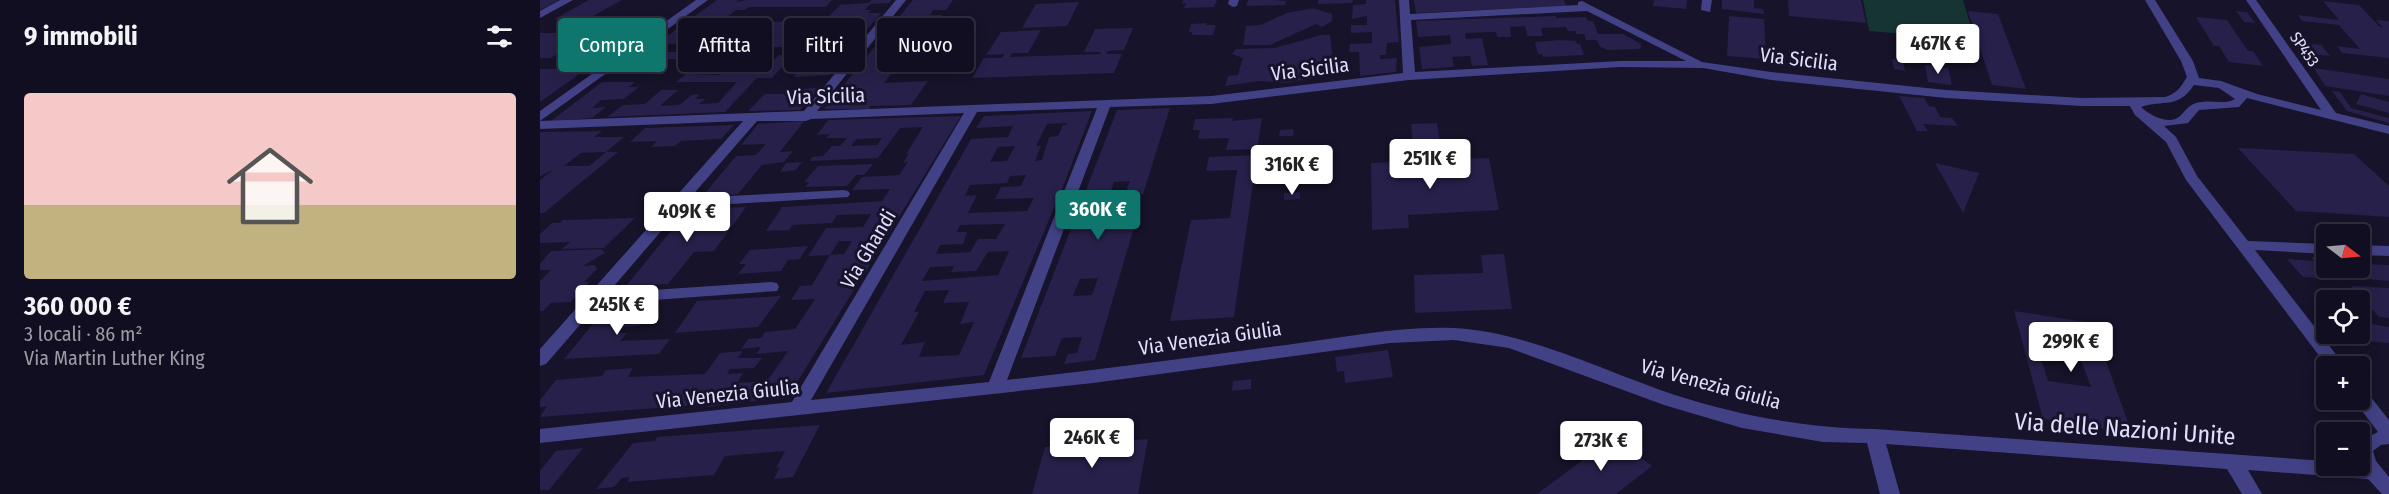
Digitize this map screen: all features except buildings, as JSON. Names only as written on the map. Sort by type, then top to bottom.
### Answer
[{"type":"street","points":[[540,15],[568,0]]},
{"type":"street","points":[[540,117],[703,0]]},
{"type":"street","points":[[806,117],[901,0]]},
{"type":"street","points":[[1404,0],[1409,76]]},
{"type":"street","points":[[1575,0],[1702,65]]},
{"type":"street","points":[[2150,0],[2187,61],[2193,77],[2190,82],[2206,82],[2228,87],[2288,107],[2389,130]]},
{"type":"street","name":"SP453","points":[[2251,0],[2332,116]]},
{"type":"street","points":[[1405,17],[1589,8]]},
{"type":"street","points":[[2187,61],[2241,96],[2241,100],[2235,104]]},
{"type":"street","name":"Via Sicilia","points":[[540,125],[806,117],[1211,100],[1409,76],[1620,64],[1702,65],[1850,86],[2082,102],[2139,102],[2175,99],[2184,93],[2190,82]]},
{"type":"street","name":"Via Sicilia","points":[[2082,102],[2173,122],[2184,120]]},
{"type":"street","points":[[2139,102],[2135,107],[2171,140],[2191,177],[2328,356]]},
{"type":"street","points":[[995,388],[1105,104]]},
{"type":"street","points":[[2171,140],[2191,109],[2197,106],[2235,104],[2288,107]]},
{"type":"street","name":"Via Ghandi","points":[[797,409],[908,224],[973,109]]},
{"type":"street","points":[[540,360],[752,119]]},
{"type":"street","points":[[678,203],[843,194]]},
{"type":"street","points":[[2243,245],[2316,249]]},
{"type":"street","points":[[2370,250],[2389,251]]},
{"type":"street","points":[[594,299],[771,287]]},
{"type":"street","name":"Via Venezia Giulia","points":[[540,436],[995,388],[1390,337],[1454,334],[1511,343],[1670,400],[1742,421],[1823,435],[1875,436]]},
{"type":"street","points":[[2370,409],[2389,435],[2368,442],[2363,450],[2365,460],[2372,472],[2389,488]]},
{"type":"street","points":[[1875,436],[1890,494]]},
{"type":"street","name":"Via delle Nazioni Unite","points":[[1875,436],[2372,472]]},
{"type":"street","points":[[2233,463],[2253,494]]},
{"type":"green space","points":[[1863,0],[1963,0],[1975,40],[1869,31]]}]
